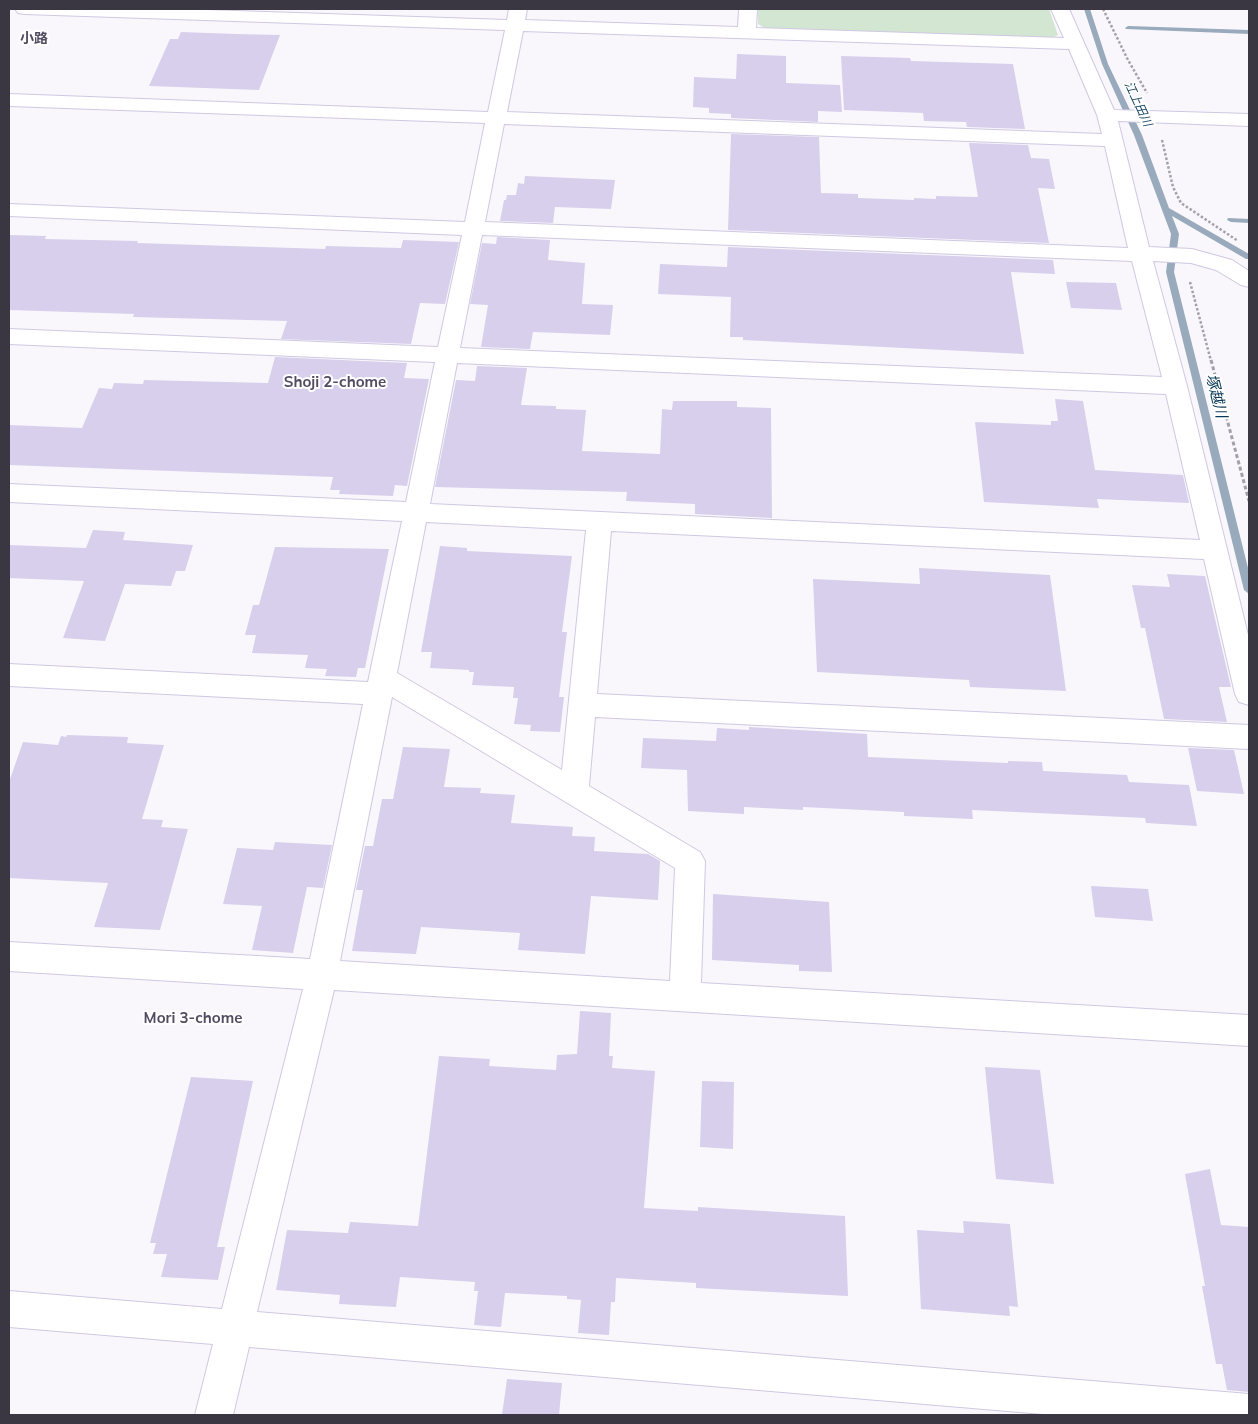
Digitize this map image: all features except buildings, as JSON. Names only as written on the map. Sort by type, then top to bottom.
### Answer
[{"type":"street","points":[[24,9],[516,17],[747,33],[1076,44]]},
{"type":"street","points":[[747,33],[748,9]]},
{"type":"street","points":[[1060,9],[1114,116],[1112,140],[1146,254],[1249,694]]},
{"type":"street","points":[[214,1415],[322,975],[516,17]]},
{"type":"street","points":[[9,100],[1112,140]]},
{"type":"street","points":[[1114,116],[1249,120]]},
{"type":"street","points":[[9,210],[1192,256],[1224,265],[1249,280]]},
{"type":"street","points":[[9,336],[1176,386]]},
{"type":"street","points":[[9,493],[416,514],[1216,550]]},
{"type":"street","points":[[574,790],[599,522]]},
{"type":"street","points":[[9,675],[381,686],[574,790],[690,862],[685,997]]},
{"type":"street","points":[[582,705],[1249,737]]},
{"type":"street","points":[[9,956],[1249,1031]]},
{"type":"street","points":[[9,1309],[1249,1413]]},
{"type":"path","points":[[1192,256],[1188,274],[1249,501]]},
{"type":"green space","points":[[758,9],[1049,9],[1058,35],[1052,38],[765,28],[758,24]]},
{"type":"waterway","name":"塚越川","points":[[1087,9],[1105,64],[1138,135],[1175,234],[1170,272],[1249,590]]},
{"type":"waterway","points":[[1128,28],[1249,32]]},
{"type":"waterway","points":[[1167,210],[1249,257]]},
{"type":"waterway","points":[[1231,220],[1249,221]]},
{"type":"district","name":"小路","points":[[34,39]]},
{"type":"district","name":"Shoji 2-chome","points":[[335,382]]},
{"type":"district","name":"Mori 3-chome","points":[[193,1018]]},
{"type":"water label","name":"江上田川","points":[[1138,104]]}]
